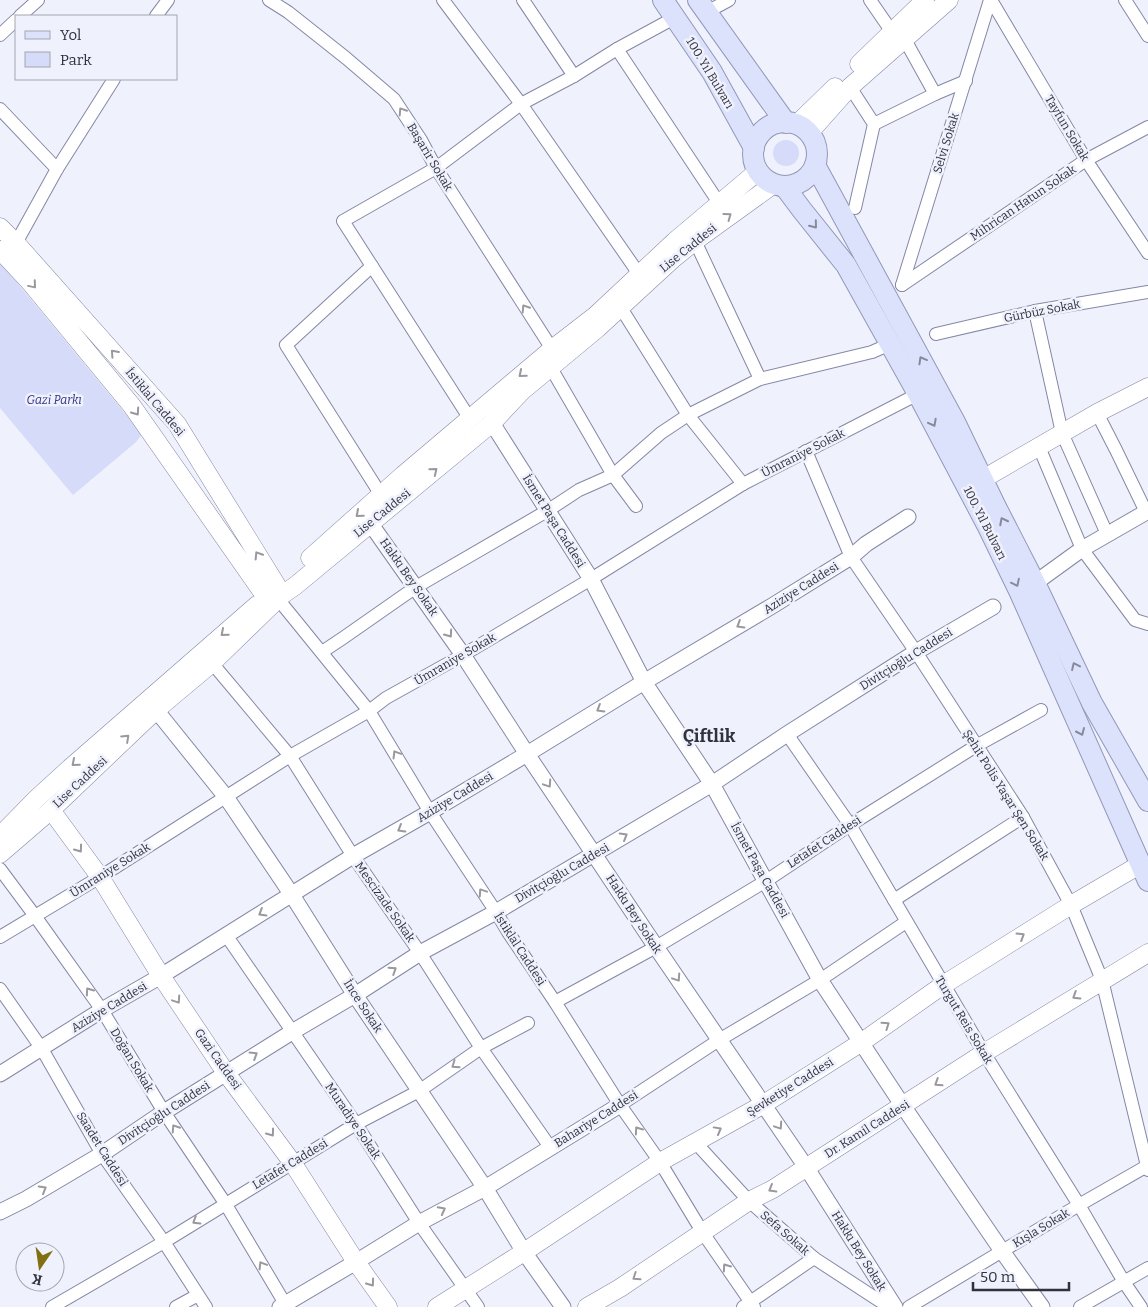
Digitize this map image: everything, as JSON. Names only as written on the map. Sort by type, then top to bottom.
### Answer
[{"type":"main road","name":"100. Yıl Bulvarı","points":[[663,0],[712,72],[754,148]]},
{"type":"main road","points":[[797,127],[850,87],[898,35],[925,0]]},
{"type":"main road","points":[[797,127],[898,35],[949,0]]},
{"type":"main road","points":[[703,6],[797,127],[814,142],[817,152],[815,165],[811,173],[804,180],[794,185],[779,185],[765,179],[758,171],[754,161],[756,141],[762,132],[780,122],[797,127]]},
{"type":"main road","name":"100. Yıl Bulvarı","points":[[815,165],[956,422],[1092,703],[1148,802]]},
{"type":"main road","name":"Lise Caddesi","points":[[0,836],[70,768],[274,594],[403,475],[552,349],[596,315],[639,274],[758,171]]},
{"type":"main road","name":"100. Yıl Bulvarı","points":[[779,185],[802,210],[846,265],[918,394],[987,524],[1020,593],[1144,873]]},
{"type":"main road","name":"Lise Caddesi","points":[[0,854],[51,810],[156,710],[212,663],[274,594],[370,523],[492,423],[522,391],[621,308],[695,240],[779,185]]},
{"type":"main road","name":"İstiklal Caddesi","points":[[0,227],[8,246],[29,280],[132,406],[252,576],[274,594]]},
{"type":"main road","name":"İstiklal Caddesi","points":[[8,246],[177,424],[274,594]]},
{"type":"main road","points":[[983,479],[1097,413],[1148,387]]},
{"type":"main road","name":"Gazi Caddesi","points":[[51,810],[100,877],[161,976],[226,1073],[292,1162],[356,1262],[388,1307]]},
{"type":"main road","name":"Şevketiye Caddesi","points":[[437,1307],[660,1162],[764,1104],[862,1042],[943,984],[1071,904],[1144,873]]},
{"type":"main road","name":"Dr. Kamil Caddesi","points":[[588,1307],[620,1288],[749,1201],[774,1189],[984,1053],[1148,953]]},
{"type":"street","points":[[21,15],[38,0]]},
{"type":"street","points":[[157,15],[168,0]]},
{"type":"street","name":"Başarir Sokak","points":[[269,0],[296,18],[394,98],[421,140],[436,168],[552,349]]},
{"type":"street","points":[[443,0],[521,104],[639,274]]},
{"type":"street","points":[[523,0],[574,76]]},
{"type":"street","points":[[703,6],[729,0]]},
{"type":"street","points":[[870,0],[898,35],[936,94]]},
{"type":"street","name":"Selvi Sokak","points":[[902,285],[990,0]]},
{"type":"street","name":"Tayfun Sokak","points":[[990,0],[1086,160],[1148,253]]},
{"type":"street","points":[[1124,0],[1148,36]]},
{"type":"street","points":[[470,419],[343,221],[436,168],[521,104],[574,76],[617,49],[676,17]]},
{"type":"street","points":[[0,35],[15,21]]},
{"type":"street","points":[[617,49],[719,203]]},
{"type":"street","points":[[8,246],[113,80]]},
{"type":"street","points":[[874,124],[966,81]]},
{"type":"street","points":[[850,87],[874,124],[855,208]]},
{"type":"street","points":[[0,109],[58,169]]},
{"type":"street","name":"Mihrican Hatun Sokak","points":[[902,285],[1086,160],[1148,127]]},
{"type":"street","points":[[695,240],[760,379]]},
{"type":"street","points":[[372,266],[286,345],[381,495]]},
{"type":"street","name":"Gürbüz Sokak","points":[[936,334],[1035,312],[1148,292]]},
{"type":"street","points":[[621,308],[688,415],[743,484]]},
{"type":"street","points":[[1035,312],[1062,433],[1107,534]]},
{"type":"street","points":[[322,652],[416,587],[548,511],[580,490],[614,475],[661,432],[688,415],[760,379],[872,352],[890,344]]},
{"type":"street","points":[[552,349],[551,368],[614,475],[636,506]]},
{"type":"street","name":"Ümraniye Sokak","points":[[0,937],[100,877],[290,756],[591,579],[743,484],[918,394]]},
{"type":"street","points":[[1035,583],[1082,549],[1147,511],[1097,413]]},
{"type":"street","name":"İsmet Paşa Caddesi","points":[[492,423],[591,579],[644,682],[712,784],[820,980],[903,1106],[1042,1307]]},
{"type":"street","points":[[1039,447],[1082,549],[1135,620],[1148,624]]},
{"type":"street","name":"Şehit Polis Yaşar Şen Sokak","points":[[806,451],[850,557],[916,652],[1023,817],[1071,904],[1102,980],[1148,1168]]},
{"type":"street","name":"Aziziye Caddesi","points":[[0,1074],[354,856],[528,754],[772,606],[850,557],[866,544],[908,517]]},
{"type":"street","name":"Hakkı Bey Sokak","points":[[370,523],[463,655],[656,947],[764,1104],[895,1307]]},
{"type":"street","name":"İstiklal Caddesi","points":[[274,594],[369,711],[430,812],[555,1002],[620,1105],[660,1162],[749,1305]]},
{"type":"street","name":"Divitçioğlu Caddesi","points":[[0,1212],[26,1199],[102,1154],[164,1112],[355,995],[420,952],[496,912],[712,784],[916,652],[993,607]]},
{"type":"street","name":"Mescizade Sokak","points":[[212,663],[290,756],[354,856],[420,952],[481,1048],[550,1147]]},
{"type":"street","name":"İnce Sokak","points":[[156,710],[226,797],[292,895],[355,995],[485,1188],[524,1252],[563,1307]]},
{"type":"street","name":"Letafet Caddesi","points":[[555,1002],[656,947],[766,880],[976,746],[1041,710]]},
{"type":"street","name":"Turgut Reis Sokak","points":[[787,734],[850,825],[984,1053],[1141,1307]]},
{"type":"street","points":[[894,900],[1023,817]]},
{"type":"street","name":"Doğan Sokak","points":[[0,869],[102,1010],[164,1112],[224,1203],[284,1306]]},
{"type":"street","name":"Bahariye Caddesi","points":[[284,1306],[419,1223],[485,1188],[620,1105],[719,1040],[820,980],[906,922]]},
{"type":"street","name":"Muradiye Sokak","points":[[226,935],[356,1124],[419,1223],[478,1307]]},
{"type":"street","name":"Saadet Caddesi","points":[[0,989],[42,1048],[102,1154],[164,1242],[206,1307]]},
{"type":"street","name":"Letafet Caddesi","points":[[52,1307],[70,1302],[224,1203],[356,1124],[419,1091],[481,1048],[528,1023]]},
{"type":"street","name":"Sefa Sokak","points":[[695,1142],[749,1201],[814,1258],[890,1307]]},
{"type":"street","name":"Kışla Sokak","points":[[909,1307],[1079,1205],[1148,1168]]},
{"type":"street","points":[[749,1305],[814,1258]]},
{"type":"street","points":[[1080,1307],[1148,1268]]},
{"type":"street","points":[[176,1307],[198,1295]]},
{"type":"green space","points":[[786,140],[795,144],[799,153],[795,162],[786,166],[777,162],[773,153],[777,144]]},
{"type":"green space","name":"Gazi Parkı","points":[[0,262],[142,434],[136,442],[73,495],[0,408]]},
{"type":"district","name":"Çiftlik","points":[[709,736]]}]
